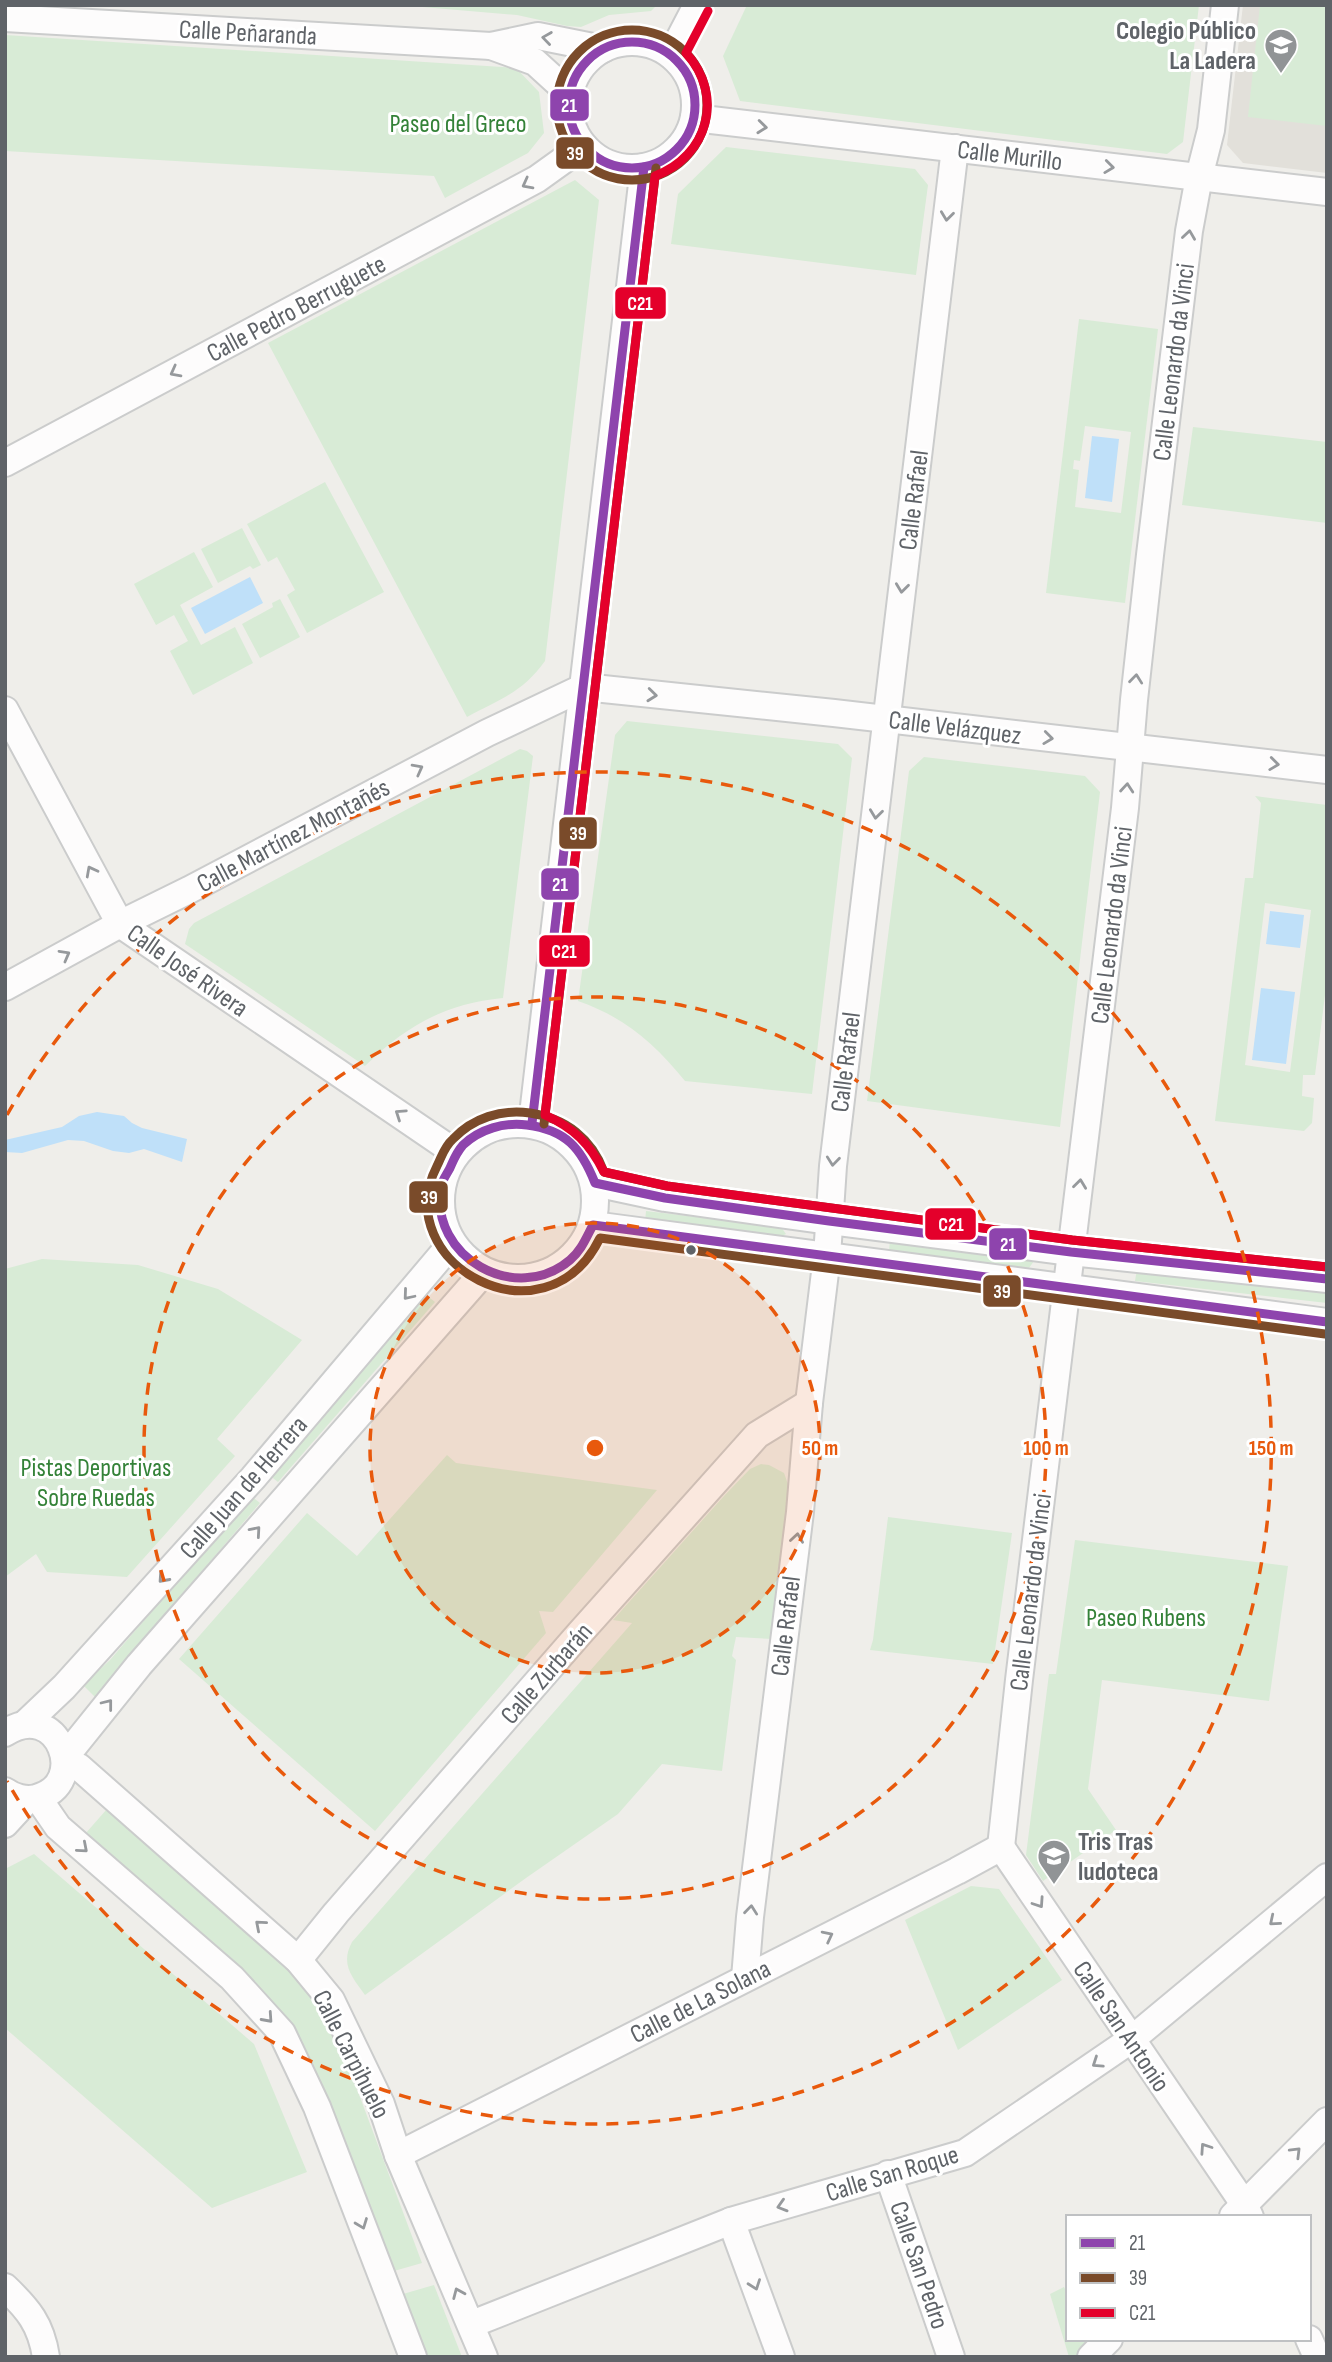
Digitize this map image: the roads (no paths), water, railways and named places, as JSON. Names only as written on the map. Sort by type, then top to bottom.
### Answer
[{"type":"street","points":[[671,55],[697,5]]},
{"type":"street","name":"Calle Leonardo da Vinci","points":[[1001,1847],[1125,808],[1150,555],[1189,231],[1211,130],[1225,5]]},
{"type":"street","name":"Calle Peñaranda","points":[[5,18],[491,46],[538,36],[603,49]]},
{"type":"street","points":[[638,42],[671,55],[687,73],[695,95],[694,118],[685,141],[667,158],[644,167],[622,168],[600,160],[583,146],[570,121],[569,93],[581,68],[603,49],[638,42]]},
{"type":"street","name":"Calle Peñaranda","points":[[491,46],[535,62],[569,93]]},
{"type":"street","name":"Calle Murillo","points":[[694,118],[1327,192]]},
{"type":"street","name":"Calle Pedro Berruguete","points":[[5,463],[537,179],[583,146]]},
{"type":"street","name":"Calle Rafael","points":[[745,1978],[751,1904],[800,1512],[809,1403],[827,1256],[832,1166],[955,148]]},
{"type":"street","points":[[532,1124],[644,167]]},
{"type":"street","name":"Calle Velázquez","points":[[584,687],[886,719],[1327,771]]},
{"type":"street","name":"Calle Martínez Montañés","points":[[5,988],[120,924],[487,733],[584,687]]},
{"type":"street","name":"Calle José Rivera","points":[[5,710],[120,924],[456,1153]]},
{"type":"street","points":[[532,1124],[560,1135],[583,1156],[595,1184],[593,1225],[576,1254],[549,1273],[516,1279],[484,1272],[466,1260],[452,1243],[441,1216],[441,1186],[456,1153],[474,1137],[502,1125],[532,1124]]},
{"type":"street","points":[[595,1184],[665,1198],[829,1221],[1071,1252],[1327,1279]]},
{"type":"street","points":[[593,1225],[1327,1322]]},
{"type":"street","name":"Calle Juan de Herrera","points":[[13,1723],[64,1688],[253,1478],[452,1243]]},
{"type":"street","name":"Calle Juan de Herrera","points":[[24,1796],[52,1791],[62,1777],[65,1759],[139,1665],[484,1272]]},
{"type":"street","name":"Calle Zurbarán","points":[[298,1960],[579,1634],[757,1435],[809,1403]]},
{"type":"street","points":[[13,1723],[41,1727],[52,1733],[60,1742],[65,1759]]},
{"type":"street","name":"Calle Carpihuelo","points":[[65,1759],[79,1767],[298,1960],[331,2000],[381,2104],[398,2155],[484,2357]]},
{"type":"street","points":[[5,1824],[24,1796]]},
{"type":"street","name":"Calle Carpihuelo","points":[[24,1796],[232,1978],[282,2033],[317,2107],[413,2357]]},
{"type":"street","name":"Calle de La Solana","points":[[398,2155],[1001,1847]]},
{"type":"street","name":"Calle San Antonio","points":[[1001,1847],[1132,2039],[1242,2213]]},
{"type":"street","name":"Calle San Roque","points":[[472,2324],[732,2221],[965,2153],[1132,2039],[1327,1877]]},
{"type":"street","points":[[1242,2213],[1327,2122]]},
{"type":"street","name":"Calle San Pedro","points":[[888,2174],[951,2357]]},
{"type":"street","points":[[732,2221],[781,2357]]},
{"type":"street","points":[[5,2287],[37,2323],[46,2357]]},
{"type":"street","points":[[1091,2357],[1106,2341]]},
{"type":"street","points":[[1310,2341],[1317,2357]]},
{"type":"water","points":[[1092,436],[1119,439],[1112,502],[1085,498]]},
{"type":"water","points":[[250,577],[263,603],[205,634],[191,608]]},
{"type":"water","points":[[1270,911],[1304,915],[1300,948],[1266,944]]},
{"type":"water","points":[[1261,988],[1295,992],[1286,1064],[1252,1060]]},
{"type":"water","points":[[97,1112],[124,1116],[142,1128],[187,1139],[182,1162],[144,1149],[129,1153],[113,1151],[84,1141],[68,1140],[22,1153],[5,1152],[5,1140],[62,1127],[79,1116]]},
{"type":"place","name":"Colegio Público La Ladera","points":[[1281,75]]},
{"type":"place","name":"Tris Tras ludoteca","points":[[1054,1886]]},
{"type":"park label","name":"Paseo del Greco","points":[[458,123]]},
{"type":"park label","name":"Pistas Deportivas Sobre Ruedas","points":[[96,1482]]},
{"type":"park label","name":"Paseo Rubens","points":[[1146,1617]]}]
